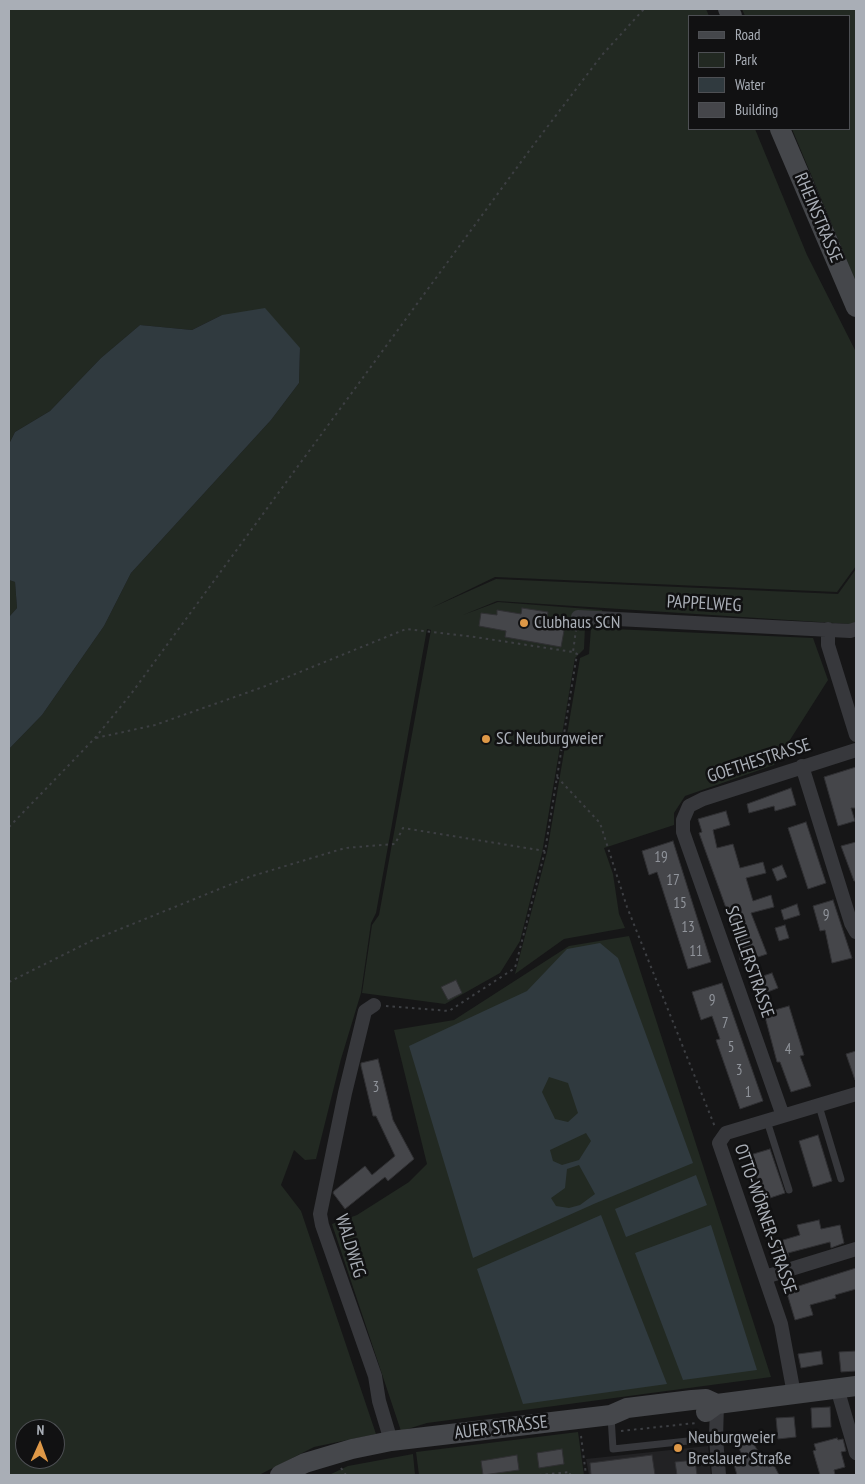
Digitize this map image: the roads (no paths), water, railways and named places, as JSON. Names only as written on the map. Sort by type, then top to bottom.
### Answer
[{"type":"main road","name":"RHEINSTRASSE","points":[[780,130],[856,307]]},
{"type":"main road","name":"AUER STRASSE","points":[[280,1475],[305,1463],[352,1449],[392,1440],[611,1415],[626,1408],[692,1400],[706,1399],[718,1404],[847,1387]]},
{"type":"street","name":"PAPPELWEG","points":[[578,617],[856,629]]},
{"type":"street","points":[[828,629],[828,645],[856,735]]},
{"type":"street","name":"GOETHESTRASSE","points":[[683,820],[689,806],[703,799],[856,750]]},
{"type":"street","points":[[802,766],[851,923],[856,932]]},
{"type":"street","name":"SCHILLERSTRASSE","points":[[683,820],[683,832],[783,1116]]},
{"type":"street","name":"WALDWEG","points":[[374,1005],[365,1011],[345,1093],[320,1214],[322,1225],[374,1376],[379,1402],[392,1440]]},
{"type":"street","name":"OTTO-WÖRNER-STRASSE","points":[[794,1394],[781,1324],[720,1149],[721,1137],[726,1133],[856,1094]]},
{"type":"street","points":[[765,1277],[856,1249]]},
{"type":"street","points":[[847,1387],[856,1453]]},
{"type":"street","points":[[718,1404],[716,1438],[719,1475]]},
{"type":"lane","points":[[819,1106],[841,1179]]},
{"type":"lane","points":[[767,1120],[789,1190]]},
{"type":"lane","points":[[611,1415],[613,1449],[716,1438]]},
{"type":"water","points":[[265,308],[300,348],[299,383],[271,420],[131,573],[104,626],[42,715],[9,749],[9,617],[17,608],[15,582],[9,580],[9,444],[15,432],[50,411],[101,358],[140,325],[192,330],[222,315]]},
{"type":"water","points":[[600,943],[618,958],[693,1163],[596,1203],[473,1258],[409,1046],[527,991],[567,949]],"holes":[[[549,1077],[568,1083],[578,1113],[568,1122],[555,1119],[542,1092]],[[586,1133],[591,1141],[579,1160],[562,1165],[553,1161],[550,1150]],[[579,1165],[595,1194],[580,1205],[569,1208],[556,1206],[551,1198],[565,1188],[567,1169]]]},
{"type":"water","points":[[696,1175],[707,1205],[626,1237],[615,1209]]},
{"type":"water","points":[[601,1215],[667,1384],[523,1404],[477,1269]]},
{"type":"water","points":[[711,1225],[757,1370],[683,1380],[635,1253]]},
{"type":"place","name":"Clubhaus SCN","points":[[524,623]]},
{"type":"place","name":"SC Neuburgweier","points":[[486,739]]},
{"type":"place","name":"Neuburgweier Breslauer Straße","points":[[678,1448]]}]
